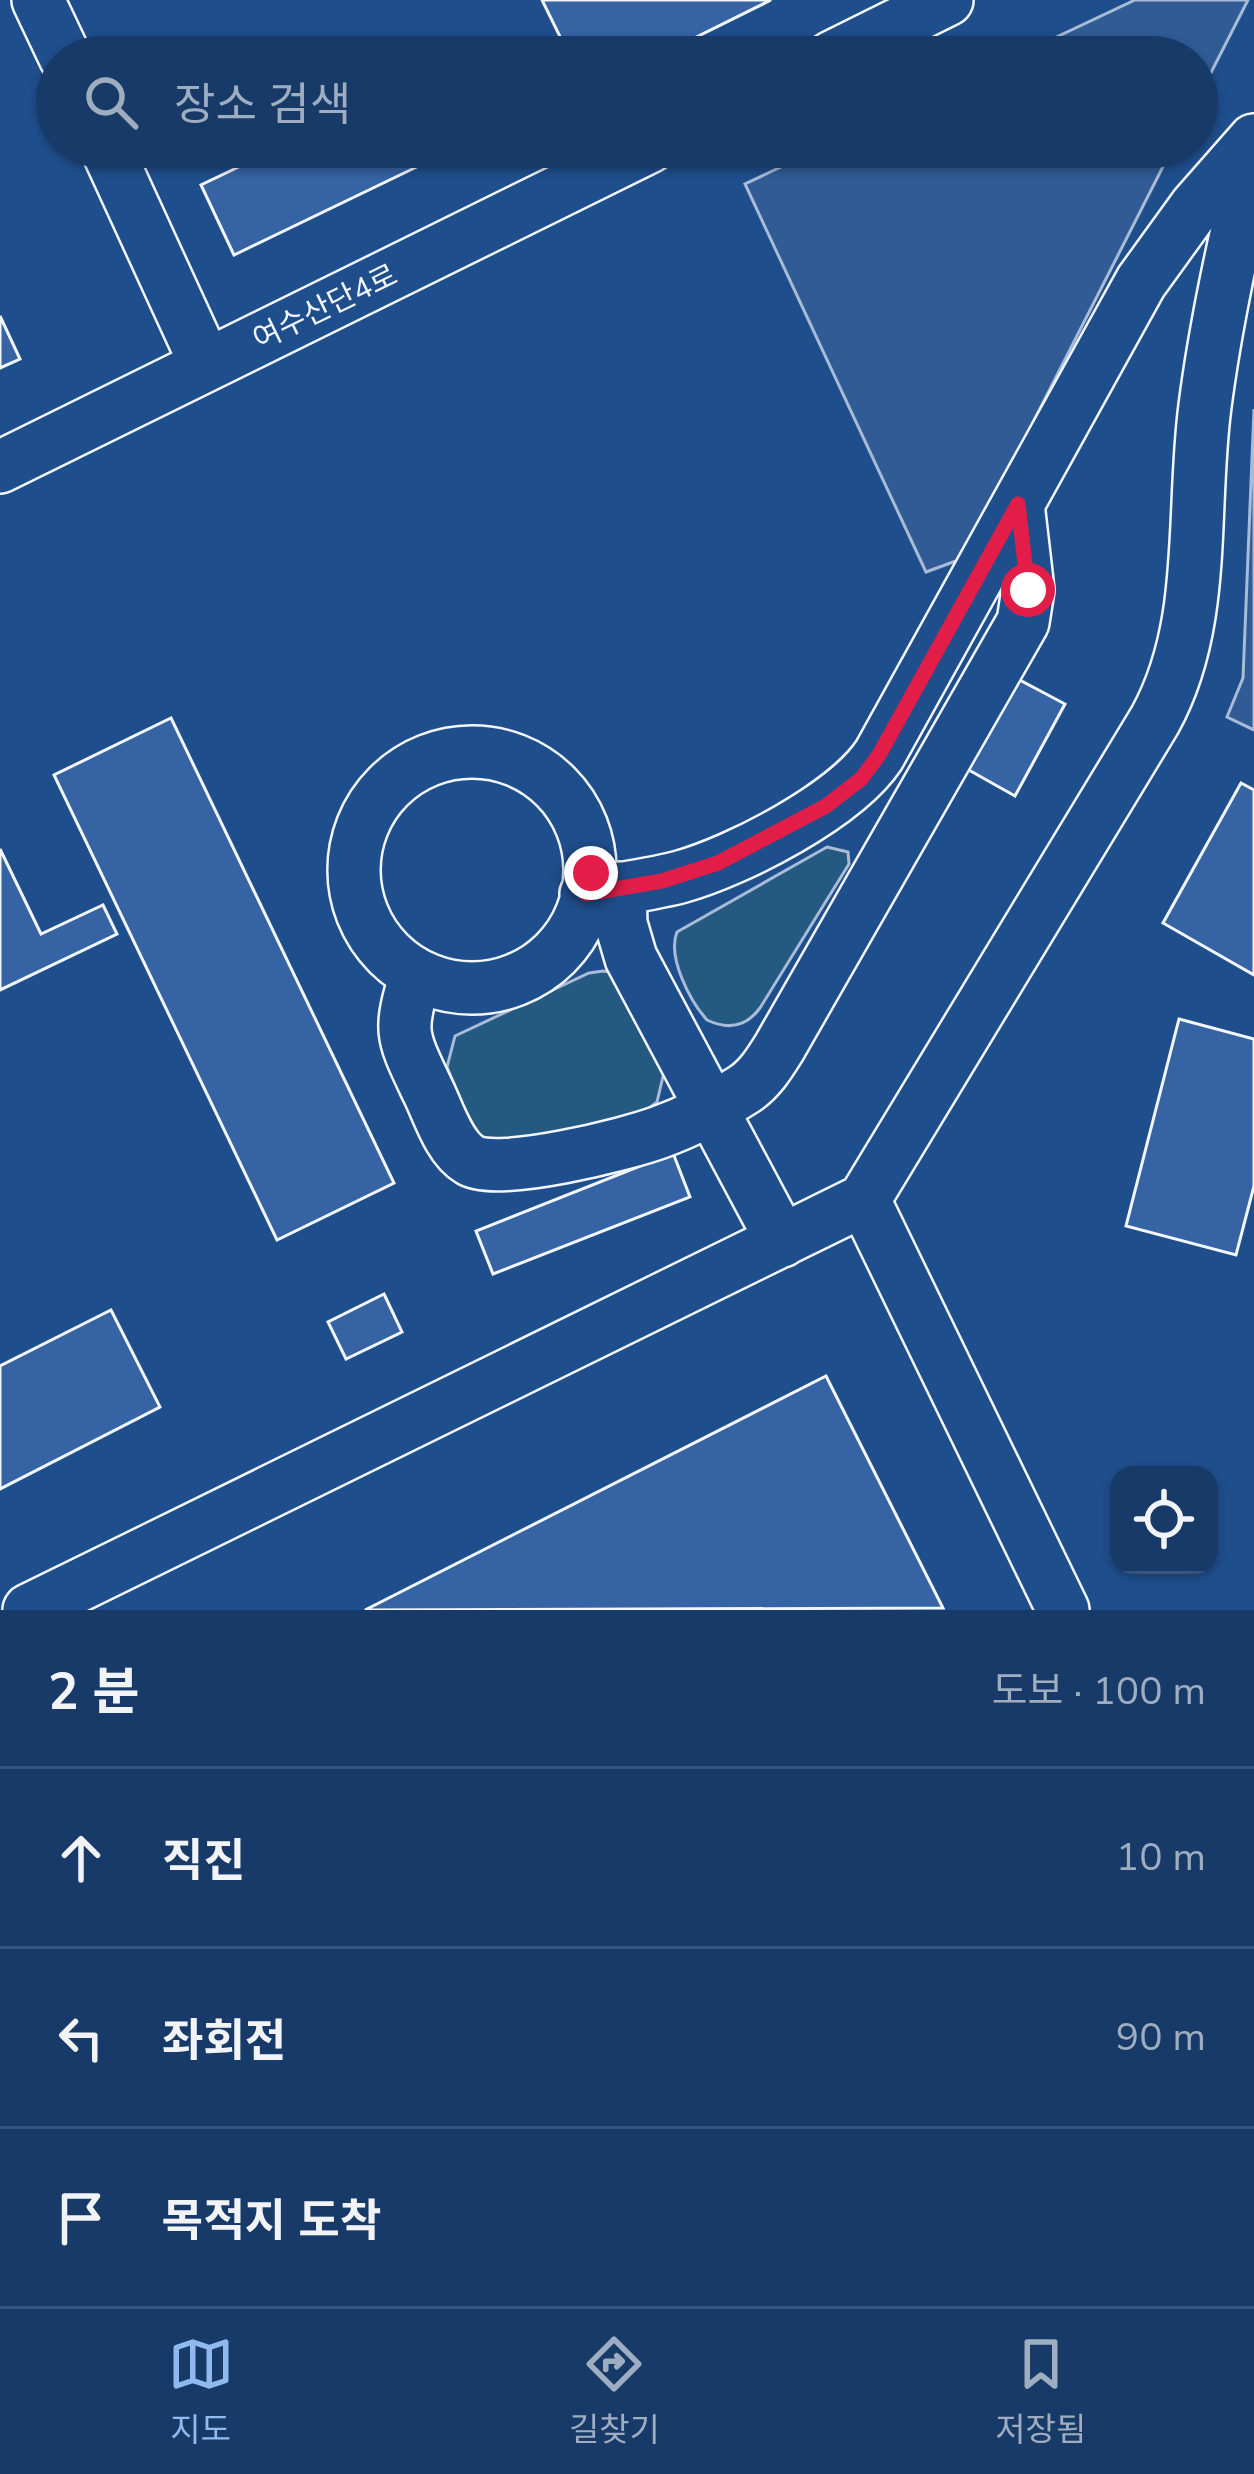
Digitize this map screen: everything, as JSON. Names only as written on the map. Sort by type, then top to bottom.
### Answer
[{"type":"street","points":[[38,0],[54,36]]},
{"type":"street","points":[[874,36],[947,0]]},
{"type":"street","points":[[782,1240],[632,958],[621,924],[603,891],[591,873],[585,833],[567,799],[540,772],[505,756],[467,752],[430,759],[396,778],[371,807],[357,843],[354,881],[363,918],[384,951],[416,975],[454,988],[474,988],[494,987],[532,973],[562,947],[583,912],[603,891],[662,881],[718,863],[826,806],[861,779],[879,755],[1141,282],[1196,206],[1254,140]]},
{"type":"street","points":[[29,1610],[864,1200],[1174,682],[1191,617],[1204,410],[1254,154]]},
{"type":"street","points":[[116,168],[206,365]]},
{"type":"street","name":"여수산단4로","points":[[0,467],[606,168]]},
{"type":"street","points":[[416,975],[405,1010],[404,1037],[454,1142],[470,1160],[492,1166],[544,1159],[656,1134],[757,1079],[1023,622],[1028,590],[1018,504]]},
{"type":"street","points":[[864,1200],[1063,1610]]},
{"type":"shaded area","points":[[1135,0],[1248,0],[1218,59],[1218,36],[1059,36]]},
{"type":"shaded area","points":[[779,168],[1162,168],[964,558],[926,572],[745,184]]},
{"type":"shaded area","points":[[1254,409],[1254,730],[1227,717],[1243,678]]},
{"type":"shaded area","points":[[827,847],[848,852],[849,864],[760,1008],[736,1025],[707,1020],[678,966],[677,932]]},
{"type":"shaded area","points":[[611,972],[665,1068],[657,1102],[640,1115],[513,1144],[483,1138],[473,1130],[447,1067],[455,1036],[589,973]]},
{"type":"building","points":[[542,0],[771,0],[698,36],[560,36]]},
{"type":"building","points":[[236,168],[414,168],[234,255],[201,185]]},
{"type":"building","points":[[0,316],[20,359],[0,368]]},
{"type":"building","points":[[1016,678],[1065,704],[1015,796],[967,769]]},
{"type":"building","points":[[171,718],[394,1183],[277,1240],[54,775]]},
{"type":"building","points":[[1241,783],[1254,790],[1254,975],[1163,923]]},
{"type":"building","points":[[0,849],[41,934],[103,905],[117,934],[0,990]]},
{"type":"building","points":[[1179,1019],[1254,1039],[1254,1186],[1236,1255],[1126,1226]]},
{"type":"building","points":[[673,1153],[690,1197],[493,1274],[476,1231]]},
{"type":"building","points":[[384,1294],[402,1332],[346,1359],[328,1322]]},
{"type":"building","points":[[111,1310],[160,1407],[0,1489],[0,1366]]},
{"type":"building","points":[[826,1376],[943,1608],[365,1610]]},
{"type":"route","points":[[591,873],[586,894],[682,876],[718,863],[846,793],[879,755],[1018,504],[1028,590]]}]
